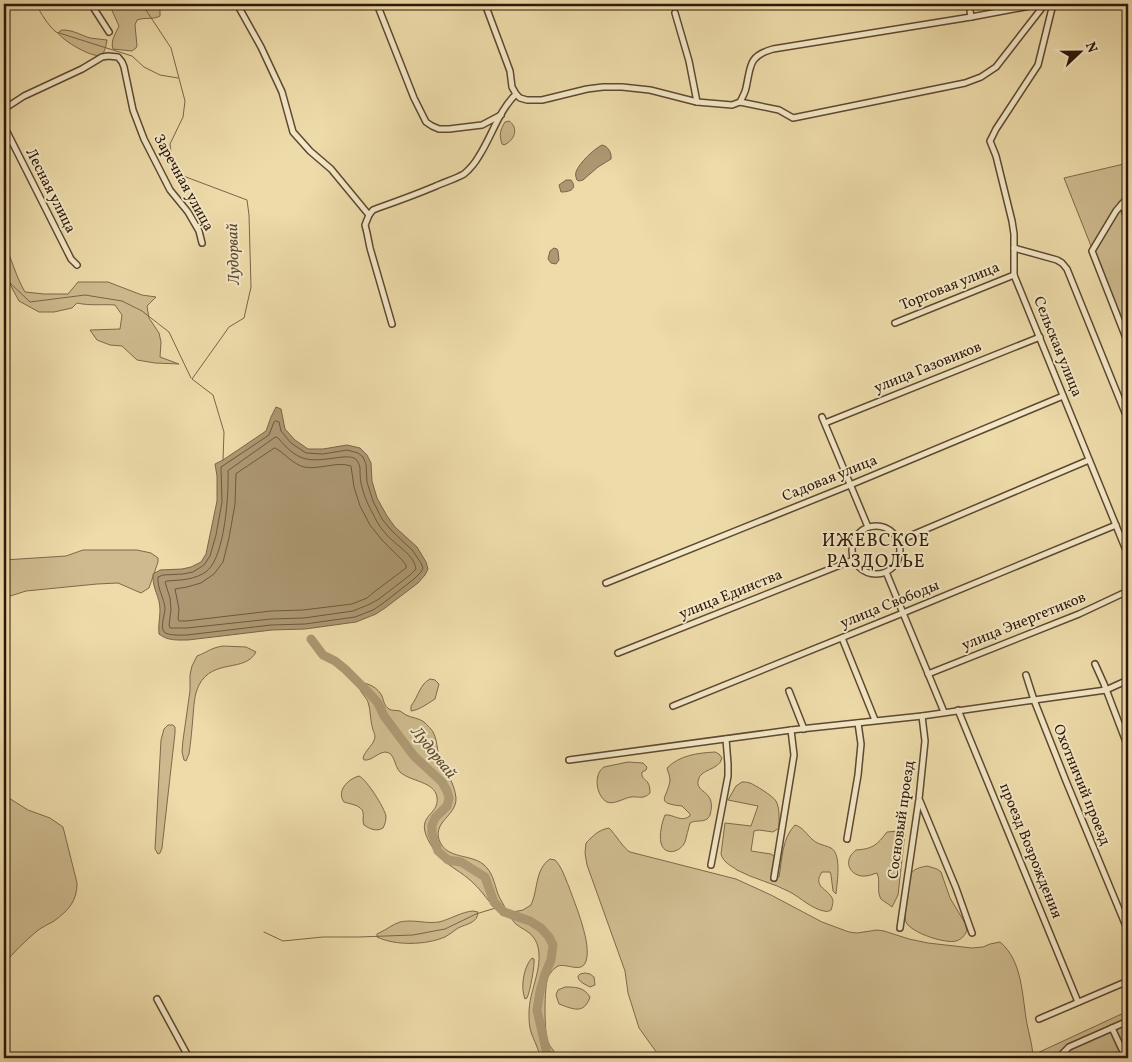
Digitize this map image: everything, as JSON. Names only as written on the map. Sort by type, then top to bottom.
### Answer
[{"type":"street","points":[[91,4],[109,32]]},
{"type":"street","points":[[237,4],[282,92],[293,132],[310,151],[331,169],[369,214]]},
{"type":"street","points":[[377,4],[414,98],[426,122],[439,129],[482,126],[500,115]]},
{"type":"street","points":[[485,4],[510,71],[512,87],[520,98],[533,101],[587,89],[622,87],[650,90],[697,102],[732,104],[740,102],[779,110],[793,118],[966,83],[981,77],[996,67],[1045,4]]},
{"type":"street","points":[[969,4],[971,17]]},
{"type":"street","points":[[740,102],[746,90],[748,72],[754,59],[763,52],[782,47],[1042,4]]},
{"type":"street","name":"Сельская улица","points":[[1053,4],[1038,65],[990,141],[996,156],[1012,221],[1014,275],[1128,554]]},
{"type":"street","points":[[675,14],[689,61],[697,102]]},
{"type":"street","name":"Заречная улица","points":[[4,109],[24,96],[102,58],[108,56],[118,57],[124,67],[133,110],[144,139],[170,190],[188,212],[199,231],[202,243]]},
{"type":"street","points":[[392,324],[368,240],[365,225],[369,214],[373,210],[415,195],[465,173],[473,165],[500,115],[508,102],[516,94]]},
{"type":"street","name":"Лесная улица","points":[[4,126],[71,259],[77,265]]},
{"type":"street","points":[[1128,197],[1116,211],[1092,251],[1128,344]]},
{"type":"street","points":[[1122,204],[1128,220]]},
{"type":"street","points":[[1014,248],[1057,260],[1067,269],[1128,420]]},
{"type":"street","name":"Торговая улица","points":[[895,323],[1014,275]]},
{"type":"street","name":"улица Газовиков","points":[[825,423],[1040,337]]},
{"type":"street","name":"Садовая улица","points":[[606,584],[1063,396]]},
{"type":"street","points":[[822,417],[868,527]]},
{"type":"street","points":[[898,541],[1090,460]]},
{"type":"street","name":"улица Свободы","points":[[673,706],[1116,525]]},
{"type":"street","points":[[868,527],[882,527],[889,530],[898,541],[900,556],[897,562],[892,568],[879,575],[863,572],[853,560],[851,552],[855,537],[868,527]]},
{"type":"street","name":"улица Единства","points":[[618,653],[853,560]]},
{"type":"street","points":[[886,572],[944,712]]},
{"type":"street","name":"улица Энергетиков","points":[[928,674],[1079,614],[1128,591]]},
{"type":"street","points":[[842,638],[876,720]]},
{"type":"street","points":[[1095,664],[1128,747]]},
{"type":"street","name":"Охотничий проезд","points":[[1026,675],[1073,798],[1128,931]]},
{"type":"street","points":[[569,760],[792,730],[922,716],[1106,690],[1128,680]]},
{"type":"street","points":[[789,690],[804,729]]},
{"type":"street","name":"проезд Возрождения","points":[[958,710],[1078,1002]]},
{"type":"street","name":"Сосновый проезд","points":[[900,928],[919,799],[925,740],[922,716]]},
{"type":"street","points":[[847,839],[858,775],[861,744],[858,723]]},
{"type":"street","points":[[774,878],[794,755],[792,730]]},
{"type":"street","points":[[711,865],[728,776],[726,739]]},
{"type":"street","points":[[919,799],[956,888],[972,933]]},
{"type":"street","points":[[1039,1019],[1128,981]]},
{"type":"street","points":[[157,1000],[189,1058]]},
{"type":"street","points":[[1063,1058],[1062,1054],[1070,1047],[1128,1021]]},
{"type":"street","points":[[1112,1028],[1126,1058]]},
{"type":"street","points":[[4,1056],[14,1058]]},
{"type":"shaded area","points":[[109,4],[156,4],[160,10],[160,16],[137,20],[135,25],[137,46],[132,51],[113,49],[113,40],[119,26]]},
{"type":"shaded area","points":[[62,30],[90,38],[107,40],[103,53],[101,55],[91,54],[78,48],[58,33]]},
{"type":"shaded area","points":[[509,121],[515,130],[511,140],[504,145],[501,141],[500,133],[505,122]]},
{"type":"shaded area","points":[[1128,163],[1128,339],[1064,178]]},
{"type":"shaded area","points":[[4,244],[25,292],[68,294],[78,282],[108,282],[142,295],[156,297],[147,306],[149,318],[159,333],[161,342],[160,357],[179,364],[137,360],[122,346],[110,345],[97,340],[90,330],[120,329],[122,315],[115,305],[77,303],[72,308],[54,312],[39,312],[19,301],[4,273]]},
{"type":"shaded area","points":[[83,550],[137,550],[151,553],[158,558],[158,562],[149,588],[141,593],[118,583],[97,584],[26,591],[4,598],[4,560],[66,556]]},
{"type":"shaded area","points":[[223,646],[246,647],[256,652],[244,662],[212,671],[199,685],[195,697],[190,749],[186,761],[182,752],[192,666],[197,656]]},
{"type":"shaded area","points":[[430,679],[435,680],[439,684],[435,699],[411,711],[411,706],[421,687]]},
{"type":"shaded area","points":[[361,683],[376,688],[389,709],[400,711],[422,721],[433,732],[439,756],[452,782],[456,798],[453,810],[439,829],[440,842],[448,851],[478,861],[486,867],[491,874],[506,911],[504,913],[499,912],[470,880],[444,861],[431,845],[424,827],[425,821],[437,804],[437,797],[432,788],[400,772],[391,754],[385,752],[364,760],[364,755],[375,737],[368,702],[359,687]]},
{"type":"shaded area","points":[[168,725],[175,727],[175,733],[162,848],[158,854],[155,849],[161,740],[164,729]]},
{"type":"shaded area","points":[[715,752],[722,758],[720,762],[702,774],[698,781],[698,785],[711,801],[710,816],[708,819],[690,823],[685,842],[680,849],[676,851],[665,850],[660,836],[665,815],[684,819],[690,816],[682,806],[673,805],[664,799],[670,780],[667,768],[683,757]]},
{"type":"shaded area","points":[[628,762],[643,763],[647,767],[642,774],[649,784],[650,793],[643,797],[631,797],[616,802],[607,802],[598,790],[598,775],[604,767]]},
{"type":"shaded area","points":[[359,776],[371,788],[385,812],[383,828],[373,830],[364,825],[362,810],[355,805],[344,802],[342,798],[341,794],[344,786]]},
{"type":"shaded area","points":[[742,782],[750,783],[760,788],[774,799],[777,804],[779,828],[773,832],[754,831],[751,851],[771,854],[775,857],[771,874],[774,878],[779,877],[787,836],[795,825],[803,829],[815,842],[834,851],[838,862],[836,894],[833,891],[830,872],[822,872],[819,877],[820,885],[832,897],[831,910],[825,911],[815,908],[784,889],[737,870],[723,859],[721,854],[725,823],[751,826],[758,806],[728,800],[736,786]]},
{"type":"shaded area","points":[[4,795],[28,810],[50,818],[63,827],[77,889],[74,900],[68,909],[54,921],[41,928],[4,964]]},
{"type":"shaded area","points":[[609,828],[630,852],[736,879],[822,922],[849,932],[857,933],[877,930],[928,943],[972,948],[1000,942],[1008,950],[1017,969],[1033,1055],[1128,1011],[1128,1058],[663,1058],[657,1053],[639,1028],[628,993],[625,971],[587,865],[586,843],[599,832]]},
{"type":"shaded area","points":[[899,831],[905,833],[898,895],[892,907],[881,899],[877,873],[866,876],[857,875],[850,868],[849,861],[851,855],[856,850],[874,846],[887,832]]},
{"type":"shaded area","points":[[550,859],[555,860],[560,866],[569,887],[585,935],[587,954],[586,961],[581,967],[558,966],[548,977],[545,1000],[546,1029],[549,1044],[558,1058],[540,1058],[530,1030],[529,1018],[531,996],[539,964],[538,947],[536,940],[516,924],[511,916],[513,912],[523,910],[531,905],[539,874],[545,863]]},
{"type":"shaded area","points":[[927,866],[941,872],[950,898],[965,923],[967,931],[963,937],[956,941],[945,941],[921,934],[906,922],[910,876],[915,870]]},
{"type":"shaded area","points":[[473,911],[478,912],[474,921],[437,940],[420,943],[402,943],[377,937],[377,934],[400,922],[439,922]]},
{"type":"shaded area","points":[[532,958],[534,962],[532,978],[527,998],[525,999],[523,989],[524,977],[527,966]]},
{"type":"shaded area","points":[[585,973],[594,977],[595,985],[590,987],[579,980],[578,976]]},
{"type":"shaded area","points":[[565,987],[579,988],[585,991],[590,997],[588,1003],[577,1009],[559,1004],[556,995],[558,990]]},
{"type":"water","points":[[602,145],[609,150],[611,159],[583,180],[577,180],[576,173],[580,165]]},
{"type":"water","points":[[566,180],[571,180],[574,186],[570,191],[561,192],[559,185]]},
{"type":"water","points":[[554,248],[558,251],[559,260],[556,264],[551,263],[548,259],[550,251]]},
{"type":"water","points":[[276,407],[281,409],[285,429],[295,440],[308,449],[323,449],[347,445],[360,448],[367,455],[371,463],[372,481],[377,498],[395,527],[417,547],[428,569],[418,583],[385,608],[356,622],[305,629],[272,630],[188,640],[166,638],[159,634],[160,605],[153,574],[160,570],[191,567],[201,562],[206,554],[217,501],[215,464],[266,431]]},
{"type":"waterway","points":[[36,4],[47,23],[56,32],[132,56],[144,67],[160,75],[178,78]]},
{"type":"waterway","name":"Лудорвай","points":[[142,4],[171,48],[185,101],[183,117],[170,144],[173,167],[186,177],[247,200],[251,287],[244,318],[229,327],[192,379],[213,395],[224,432],[223,460]]},
{"type":"waterway","points":[[9,282],[30,302],[85,295],[122,301],[142,311],[169,332],[191,378]]},
{"type":"waterway","name":"Лудорвай","points":[[311,639],[323,655],[345,669],[369,693],[378,703],[384,716],[414,756],[442,782],[449,798],[447,806],[435,818],[432,825],[432,834],[438,851],[448,860],[461,862],[485,877],[494,902],[504,912],[530,921],[541,928],[549,937],[553,945],[551,960],[540,991],[537,1010],[548,1058]]},
{"type":"waterway","points":[[264,932],[283,941],[323,937],[413,935],[445,929],[476,914],[499,907]]},
{"type":"district","name":"ИЖЕВСКОЕ РАЗДОЛЬЕ","points":[[876,551]]}]
